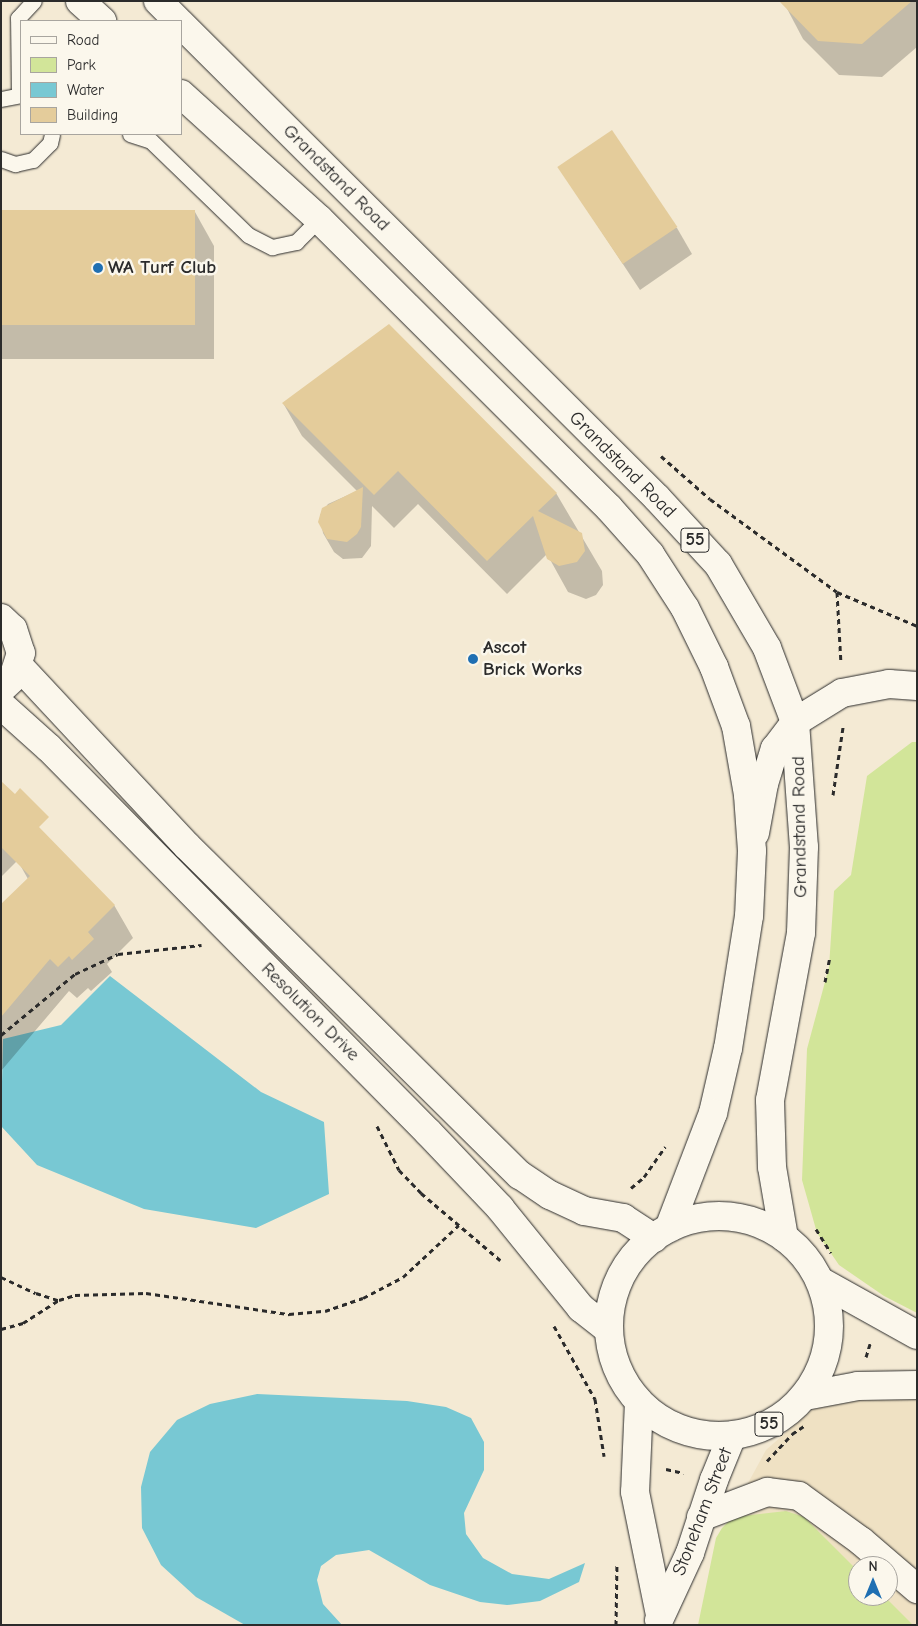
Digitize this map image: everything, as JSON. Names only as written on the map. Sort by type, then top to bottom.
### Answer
[{"type":"main road","points":[[80,1],[101,20]]},
{"type":"main road","points":[[158,1],[177,20]]},
{"type":"main road","name":"Grandstand Road","points":[[182,25],[657,498],[718,564],[767,648],[795,722],[804,847],[801,933],[770,1100],[772,1167],[784,1237]]},
{"type":"main road","name":"Grandstand Road","points":[[182,95],[319,219],[602,501],[650,554],[685,608],[714,666],[736,726],[748,795],[752,854],[749,916],[728,1048],[713,1113],[700,1147],[661,1233]]},
{"type":"main road","points":[[1,618],[19,640],[19,666],[13,678],[1,689]]},
{"type":"main road","name":"Resolution Drive","points":[[19,666],[187,846],[473,1132],[520,1175],[558,1199],[584,1211],[623,1218],[661,1233]]},
{"type":"main road","points":[[752,854],[764,784],[775,749],[795,722],[842,693],[888,684],[917,686]]},
{"type":"main road","name":"Resolution Drive","points":[[1,705],[50,748],[422,1125],[500,1208],[581,1308],[608,1329]]},
{"type":"main road","name":"55","points":[[728,1217],[758,1223],[784,1237],[805,1257],[820,1280],[828,1307],[829,1339],[822,1370],[805,1396],[784,1416],[759,1429],[732,1436],[698,1435],[666,1423],[639,1402],[623,1380],[612,1356],[608,1329],[611,1303],[620,1278],[634,1256],[661,1233],[697,1218],[728,1217]]},
{"type":"main road","points":[[820,1280],[917,1335]]},
{"type":"main road","points":[[805,1396],[858,1386],[917,1385]]},
{"type":"main road","name":"Stoneham Street","points":[[639,1402],[635,1492],[659,1620]]},
{"type":"main road","name":"Stoneham Street","points":[[659,1620],[690,1553],[714,1480],[732,1436]]},
{"type":"main road","points":[[701,1517],[768,1492],[799,1496],[861,1541],[917,1589]]},
{"type":"lane","points":[[1,99],[20,95],[18,18],[34,1]]},
{"type":"lane","points":[[1,159],[15,164],[33,160],[50,143],[52,135]]},
{"type":"lane","points":[[133,135],[151,141],[248,236],[272,247],[296,242],[319,219]]},
{"type":"path","points":[[658,453],[710,499],[837,592],[917,626]]},
{"type":"path","points":[[832,800],[844,735],[837,592]]},
{"type":"path","points":[[1,1035],[75,974],[118,954],[205,945]]},
{"type":"path","points":[[824,985],[830,948]]},
{"type":"path","points":[[624,1190],[632,1188],[644,1177],[671,1138],[700,1147]]},
{"type":"path","points":[[814,1224],[834,1257]]},
{"type":"path","points":[[1,1329],[23,1323],[59,1300],[75,1295],[146,1293],[289,1314],[325,1311],[363,1298],[403,1277],[459,1225],[508,1267],[531,1246]]},
{"type":"path","points":[[1,1277],[36,1293],[59,1300]]},
{"type":"path","points":[[858,1386],[878,1313]]},
{"type":"path","points":[[552,1322],[595,1399],[606,1466]]},
{"type":"path","points":[[760,1468],[792,1434],[809,1423]]},
{"type":"path","points":[[604,1456],[714,1480]]},
{"type":"path","points":[[616,1625],[618,1609],[617,1562]]},
{"type":"shaded area","points":[[869,1394],[917,1394],[917,1625],[706,1625],[729,1518],[766,1450],[815,1407]]},
{"type":"green space","points":[[912,742],[917,742],[917,1313],[884,1296],[839,1265],[817,1233],[802,1180],[807,1049],[829,967],[834,891],[851,875],[867,776]]},
{"type":"green space","points":[[786,1511],[804,1517],[848,1561],[848,1606],[894,1606],[913,1625],[698,1625],[716,1538],[729,1521],[743,1516]]},
{"type":"water","points":[[110,976],[261,1092],[324,1122],[329,1194],[256,1228],[144,1209],[37,1165],[1,1126],[3,1039],[61,1025]]},
{"type":"water","points":[[257,1394],[407,1401],[446,1407],[471,1418],[484,1442],[484,1470],[464,1513],[466,1534],[483,1558],[512,1574],[549,1579],[585,1563],[579,1582],[540,1601],[507,1605],[480,1602],[430,1585],[369,1550],[336,1555],[321,1566],[317,1580],[323,1604],[342,1625],[245,1625],[196,1597],[161,1565],[142,1528],[141,1487],[150,1452],[177,1420],[210,1404]]},
{"type":"building","points":[[779,1],[912,1],[862,44],[818,41]]},
{"type":"building","points":[[612,130],[677,227],[623,264],[557,167]]},
{"type":"building","name":"WA Turf Club","points":[[1,210],[195,210],[195,325],[1,325]]},
{"type":"building","points":[[389,324],[557,493],[538,511],[582,533],[585,551],[577,562],[559,566],[547,559],[533,516],[487,561],[398,471],[374,495],[282,403]]},
{"type":"building","points":[[363,487],[361,527],[357,534],[347,542],[327,539],[318,522],[322,508]]},
{"type":"building","points":[[1,781],[15,794],[20,788],[49,817],[39,827],[115,905],[88,932],[94,939],[72,960],[69,956],[58,967],[50,959],[1,1017],[1,904],[30,876],[1,847]]},
{"type":"place","name":"WA Turf Club","points":[[98,268]]},
{"type":"place","name":"Ascot Brick Works","points":[[473,659]]}]
